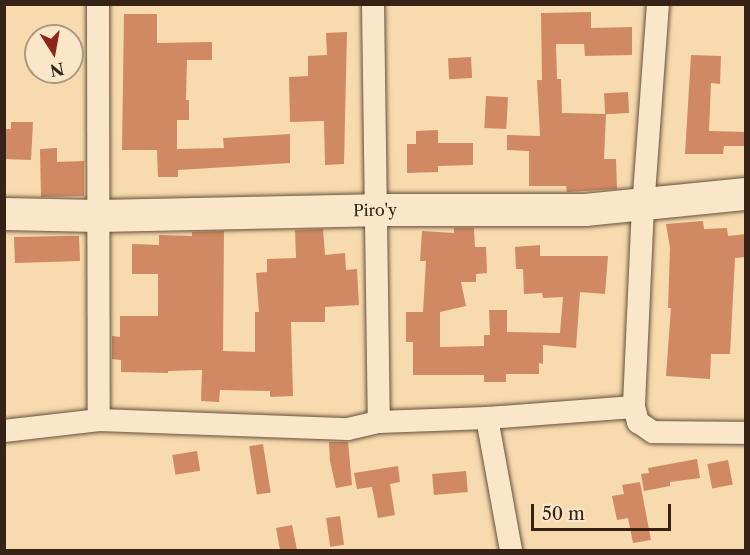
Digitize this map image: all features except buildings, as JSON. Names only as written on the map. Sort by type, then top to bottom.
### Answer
[{"type":"main road","name":"Piro'y","points":[[4,214],[99,216],[375,210],[585,210],[746,194]]},
{"type":"street","points":[[98,4],[99,420]]},
{"type":"street","points":[[373,4],[379,422]]},
{"type":"street","points":[[658,4],[643,206],[634,407],[638,422],[652,432],[746,433]]},
{"type":"street","points":[[4,431],[99,420],[348,429],[379,422],[487,418],[634,407]]},
{"type":"street","points":[[487,418],[511,550]]}]
